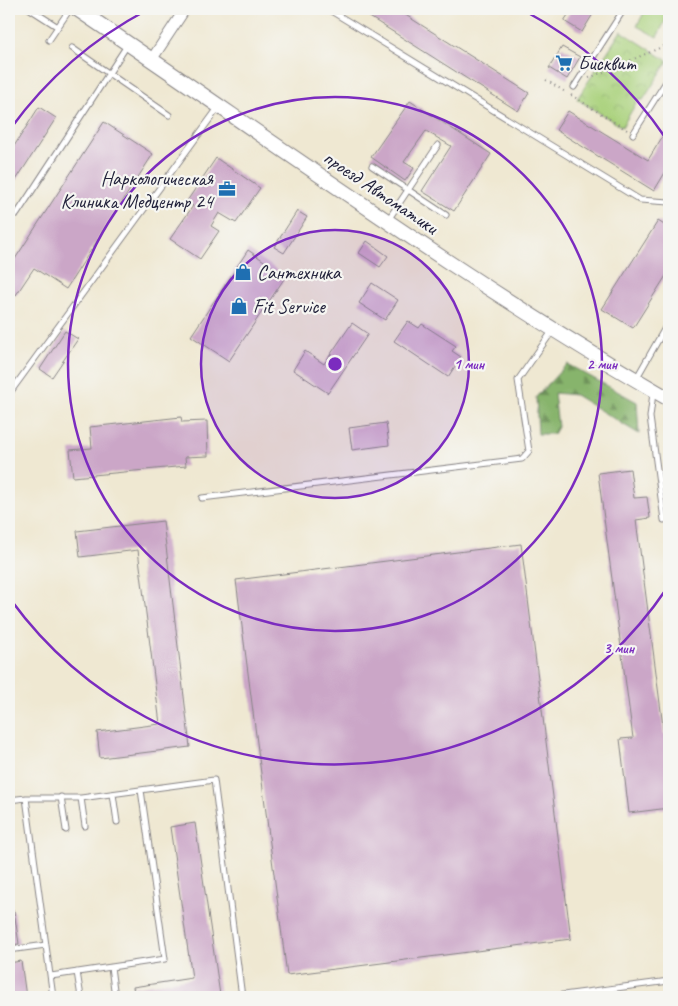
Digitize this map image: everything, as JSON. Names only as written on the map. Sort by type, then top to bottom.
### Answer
[{"type":"main road","name":"проезд Автоматики","points":[[77,9],[387,221],[553,330],[669,399]]},
{"type":"street","points":[[152,59],[185,9]]},
{"type":"lane","points":[[30,9],[58,27]]},
{"type":"lane","points":[[49,40],[70,9]]},
{"type":"lane","points":[[328,9],[640,200],[669,202]]},
{"type":"lane","points":[[574,88],[624,9]]},
{"type":"lane","points":[[17,214],[128,43]]},
{"type":"lane","points":[[72,48],[169,115]]},
{"type":"lane","points":[[634,134],[669,77]]},
{"type":"lane","points":[[9,394],[220,106]]},
{"type":"lane","points":[[387,221],[438,145]]},
{"type":"lane","points":[[372,166],[446,215]]},
{"type":"lane","points":[[636,379],[669,320]]},
{"type":"lane","points":[[202,498],[522,459],[529,451],[518,380],[553,330]]},
{"type":"lane","points":[[654,390],[650,418],[664,520]]},
{"type":"lane","points":[[9,800],[61,797],[81,798],[214,780],[242,997]]},
{"type":"lane","points":[[50,976],[165,959],[141,790]]},
{"type":"lane","points":[[113,794],[117,822]]},
{"type":"lane","points":[[61,797],[66,830]]},
{"type":"lane","points":[[26,798],[53,997]]},
{"type":"lane","points":[[81,798],[86,826]]},
{"type":"lane","points":[[9,950],[46,945]]},
{"type":"lane","points":[[110,967],[115,997]]},
{"type":"lane","points":[[77,972],[81,997]]},
{"type":"lane","points":[[548,997],[669,982]]},
{"type":"path","points":[[574,88],[587,79],[669,44]]},
{"type":"path","points":[[546,80],[634,134]]},
{"type":"green space","points":[[646,9],[669,9],[669,14],[657,37],[637,26]]},
{"type":"green space","points":[[621,31],[668,61],[643,100],[638,100],[622,127],[577,99]]},
{"type":"green space","points":[[567,364],[637,402],[639,434],[575,395],[554,393],[558,427],[554,434],[538,434],[536,397]]},
{"type":"building","points":[[357,9],[396,9],[529,93],[518,111]]},
{"type":"building","points":[[572,9],[596,9],[582,32],[564,21]]},
{"type":"building","name":"Бисквит","points":[[562,47],[580,57],[567,79],[549,68]]},
{"type":"building","points":[[410,101],[491,154],[454,211],[422,191],[451,146],[426,131],[404,162],[414,168],[405,181],[371,157]]},
{"type":"building","points":[[39,107],[56,118],[9,191],[9,154]]},
{"type":"building","points":[[568,111],[648,160],[669,126],[669,166],[654,191],[556,130]]},
{"type":"building","points":[[104,122],[153,154],[66,289],[34,268],[16,295],[9,290],[9,255],[15,259]]},
{"type":"building","points":[[216,158],[260,188],[236,223],[219,213],[211,226],[219,231],[200,259],[170,239],[193,206],[187,201]]},
{"type":"building","points":[[297,211],[307,217],[284,253],[274,247]]},
{"type":"building","points":[[658,221],[669,228],[669,271],[633,328],[602,309]]},
{"type":"building","points":[[367,241],[388,256],[380,267],[359,253]]},
{"type":"building","name":"Fit Service","points":[[248,250],[286,276],[229,361],[191,336]]},
{"type":"building","points":[[372,283],[398,300],[385,320],[359,303]]},
{"type":"building","points":[[408,321],[419,328],[422,324],[456,346],[452,351],[461,357],[448,377],[394,341]]},
{"type":"building","points":[[352,323],[368,334],[328,393],[293,370],[305,351],[324,364]]},
{"type":"building","points":[[65,331],[78,339],[52,377],[40,369]]},
{"type":"building","points":[[181,417],[182,422],[207,421],[208,456],[185,457],[186,466],[73,477],[70,450],[92,448],[90,427]]},
{"type":"building","points":[[386,423],[389,445],[352,450],[349,428]]},
{"type":"building","points":[[630,469],[634,498],[647,497],[650,518],[636,520],[664,734],[669,734],[669,808],[629,813],[620,739],[633,738],[598,473]]},
{"type":"building","points":[[163,521],[190,747],[100,758],[97,732],[160,724],[138,550],[80,557],[77,531]]},
{"type":"building","points":[[521,544],[571,939],[287,975],[236,580]]},
{"type":"building","points":[[195,823],[220,995],[135,997],[133,987],[192,978],[170,827]]},
{"type":"building","points":[[9,911],[14,911],[19,944],[9,945]]},
{"type":"building","points":[[21,961],[26,997],[9,997],[9,963]]},
{"type":"place","name":"Бисквит","points":[[564,63]]},
{"type":"place","name":"Наркологическая Клиника Медцентр 24","points":[[227,189]]},
{"type":"place","name":"Сантехника","points":[[243,272]]},
{"type":"place","name":"Fit Service","points":[[239,306]]}]
